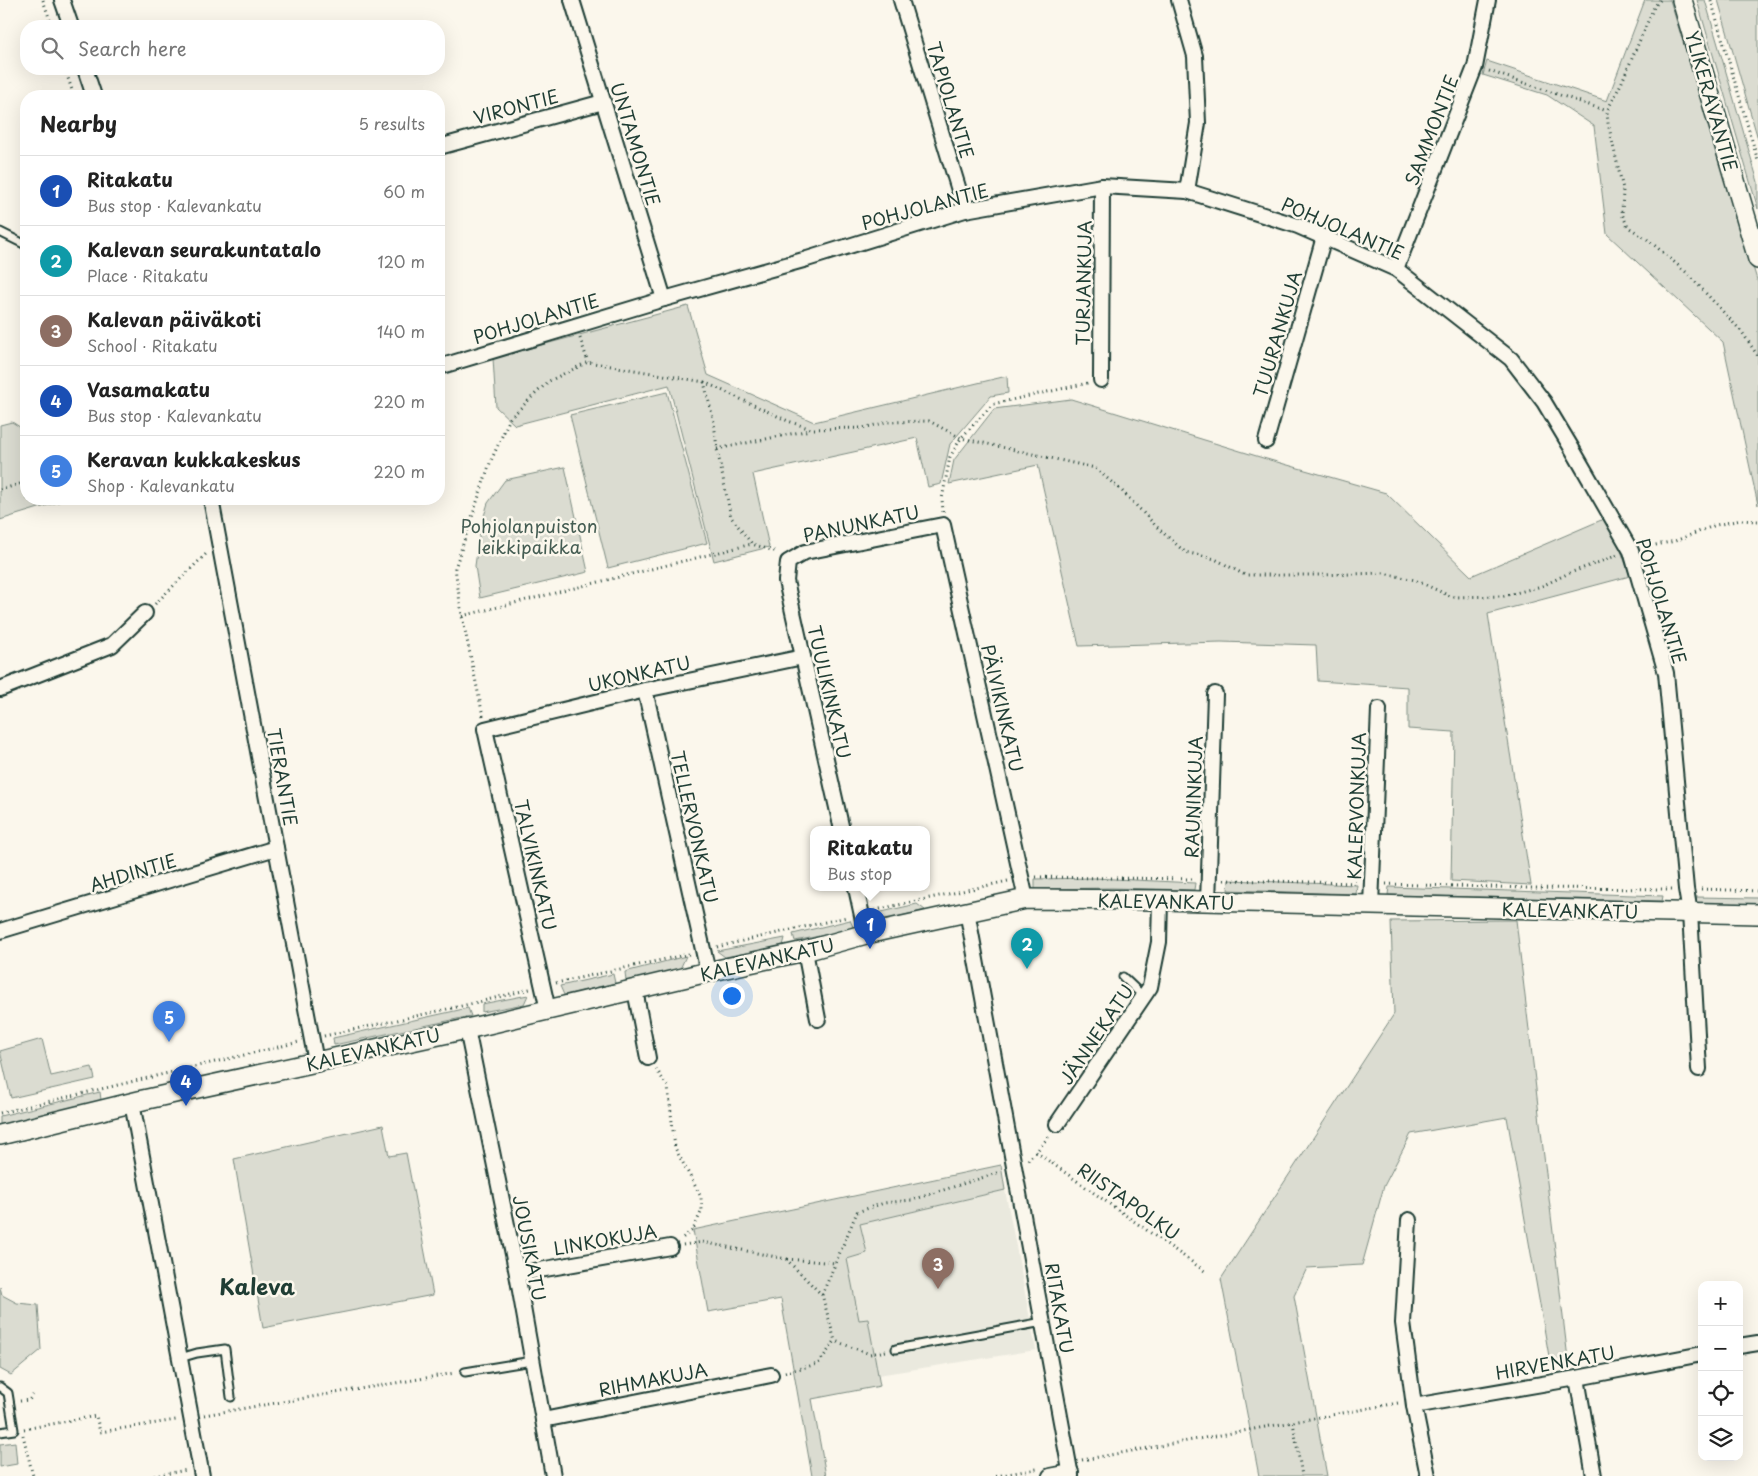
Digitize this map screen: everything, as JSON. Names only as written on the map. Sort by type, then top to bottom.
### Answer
[{"type":"street","points":[[62,0],[69,20]]},
{"type":"street","name":"UNTAMONTIE","points":[[572,0],[664,299]]},
{"type":"street","name":"TAPIOLANTIE","points":[[901,0],[965,210]]},
{"type":"street","points":[[1179,0],[1195,56],[1198,123],[1186,191]]},
{"type":"street","name":"SAMMONTIE","points":[[1396,269],[1475,67],[1488,0]]},
{"type":"street","name":"YLIKERAVANTIE","points":[[1682,0],[1758,259]]},
{"type":"street","points":[[87,75],[92,90]]},
{"type":"street","name":"VIRONTIE","points":[[445,145],[603,102]]},
{"type":"street","name":"POHJOLANTIE","points":[[445,365],[664,299],[807,259],[965,210],[1102,186],[1186,191],[1298,226],[1396,269],[1511,359],[1544,402],[1631,550],[1666,673],[1686,889],[1690,913],[1699,1069]]},
{"type":"street","name":"TURJANKUJA","points":[[1100,380],[1102,186]]},
{"type":"street","name":"TUURANKUJA","points":[[1266,441],[1324,237]]},
{"type":"street","name":"TIERANTIE","points":[[212,505],[316,1062]]},
{"type":"street","name":"PANUNKATU","points":[[788,562],[805,552],[943,524]]},
{"type":"street","name":"PÄIVIKINKATU","points":[[943,524],[1026,899]]},
{"type":"street","name":"TUULIKINKATU","points":[[788,562],[786,581],[841,826]]},
{"type":"street","points":[[0,689],[112,644],[145,613]]},
{"type":"street","name":"UKONKATU","points":[[485,729],[645,690],[802,656]]},
{"type":"street","name":"TELLERVONKATU","points":[[645,690],[708,972]]},
{"type":"street","name":"RAUNINKUJA","points":[[1208,902],[1215,694]]},
{"type":"street","name":"KALERVONKUJA","points":[[1371,905],[1379,709]]},
{"type":"street","name":"TALVIKINKATU","points":[[485,729],[544,985],[548,1010]]},
{"type":"street","name":"AHDINTIE","points":[[0,931],[276,848]]},
{"type":"street","points":[[857,891],[866,934]]},
{"type":"street","name":"KALEVANKATU","points":[[0,1135],[132,1102],[467,1029],[708,972],[805,952],[866,934],[1026,899],[1160,900],[1758,914]]},
{"type":"street","name":"JÄNNEKATU","points":[[1057,1124],[1150,987],[1159,942],[1160,900]]},
{"type":"street","name":"RITAKATU","points":[[967,911],[1010,1170],[1043,1322],[1070,1470]]},
{"type":"street","points":[[805,952],[818,1019]]},
{"type":"street","points":[[634,990],[648,1058]]},
{"type":"street","name":"JOUSIKATU","points":[[467,1029],[517,1274],[553,1476]]},
{"type":"street","points":[[132,1102],[202,1471]]},
{"type":"street","points":[[1409,1220],[1402,1323],[1414,1406],[1428,1476]]},
{"type":"street","name":"LINKOKUJA","points":[[517,1274],[670,1247]]},
{"type":"street","points":[[1743,1345],[1758,1343]]},
{"type":"street","name":"HIRVENKATU","points":[[1414,1406],[1698,1355]]},
{"type":"street","name":"RIHMAKUJA","points":[[543,1420],[771,1375]]},
{"type":"street","points":[[1577,1378],[1594,1476]]},
{"type":"street","points":[[1046,1472],[1070,1470]]},
{"type":"lane","points":[[0,232],[20,243]]},
{"type":"lane","points":[[1123,977],[1143,996]]},
{"type":"lane","points":[[896,1349],[1043,1322]]},
{"type":"lane","points":[[180,1358],[197,1353],[225,1349],[231,1397]]},
{"type":"lane","points":[[465,1372],[532,1361]]},
{"type":"lane","points":[[0,1387],[8,1393],[14,1430],[0,1432]]},
{"type":"path","points":[[43,0],[50,20]]},
{"type":"path","points":[[1660,0],[1654,6],[1621,84],[1607,110],[1608,123],[1623,189],[1622,214],[1628,227],[1647,239],[1686,272],[1742,332],[1758,356]]},
{"type":"path","points":[[1711,0],[1758,161]]},
{"type":"path","points":[[1475,67],[1607,110]]},
{"type":"path","points":[[67,75],[72,90]]},
{"type":"path","points":[[576,326],[588,362]]},
{"type":"path","points":[[485,729],[462,616],[455,568],[490,463],[510,418],[549,381],[588,362],[704,382],[788,422],[811,429]]},
{"type":"path","points":[[943,524],[942,499],[950,457],[960,438],[993,404],[1100,380]]},
{"type":"path","points":[[704,382],[714,422],[717,449],[731,517],[752,544]]},
{"type":"path","points":[[717,449],[811,429],[862,428],[889,422],[929,421],[960,438],[1095,468],[1122,491],[1160,530],[1185,552],[1215,559],[1245,575],[1320,575],[1383,572],[1415,580],[1452,598],[1504,596],[1542,586],[1567,574],[1631,550],[1674,542],[1716,525],[1741,520],[1758,521]]},
{"type":"path","points":[[0,490],[20,484]]},
{"type":"path","points":[[462,616],[752,544],[776,551],[788,562]]},
{"type":"path","points":[[145,613],[206,554]]},
{"type":"path","points":[[0,1113],[312,1039],[475,1003],[544,985],[788,932],[862,913],[1022,878],[1046,876],[1526,888],[1758,891]]},
{"type":"path","points":[[648,1058],[668,1087],[675,1148],[701,1197],[702,1210],[693,1230],[670,1247]]},
{"type":"path","points":[[822,1295],[856,1212],[884,1203],[912,1200],[1010,1170],[1036,1152],[1057,1124]]},
{"type":"path","name":"RIISTAPOLKU","points":[[1036,1152],[1206,1272]]},
{"type":"path","points":[[670,1247],[703,1242],[786,1259],[836,1263]]},
{"type":"path","points":[[786,1259],[822,1295],[835,1341]]},
{"type":"path","points":[[835,1341],[870,1354],[896,1349]]},
{"type":"path","points":[[771,1375],[818,1364],[835,1341]]},
{"type":"path","points":[[32,1476],[22,1429],[96,1416],[100,1432],[449,1373],[465,1372]]},
{"type":"path","points":[[1070,1470],[1293,1422],[1401,1403],[1414,1406]]},
{"type":"path","points":[[1293,1422],[1302,1476]]},
{"type":"path","points":[[154,1476],[202,1471]]},
{"type":"path","points":[[996,1476],[1046,1472]]},
{"type":"shaded area","points":[[1005,1190],[1036,1350],[878,1375],[868,1319],[859,1320],[847,1259],[867,1253],[860,1224]]},
{"type":"green space","points":[[1645,0],[1670,0],[1758,283],[1758,505],[1723,342],[1607,234],[1594,126],[1547,95],[1483,75],[1487,61],[1607,101]]},
{"type":"green space","points":[[1697,0],[1705,0],[1758,182],[1758,209]]},
{"type":"green space","points":[[1718,0],[1758,0],[1758,139]]},
{"type":"green space","points":[[688,306],[708,375],[814,422],[1007,376],[1008,393],[991,396],[950,444],[941,484],[928,487],[917,438],[753,474],[769,547],[714,561],[669,385],[515,425],[496,407],[493,358]]},
{"type":"green space","points":[[667,392],[707,543],[608,568],[570,415]]},
{"type":"green space","points":[[1071,399],[1263,458],[1386,493],[1471,576],[1606,518],[1630,576],[1488,614],[1531,885],[1451,881],[1454,732],[1408,729],[1408,687],[1318,681],[1316,645],[1221,642],[1079,646],[1038,465],[949,484],[954,460],[994,409]]},
{"type":"green space","points":[[12,422],[20,427],[20,505],[49,505],[0,520],[0,425]]},
{"type":"green space","name":"Pohjolanpuiston leikkipaikka","points":[[565,467],[588,572],[480,598],[475,566],[480,529],[488,503],[505,480]]},
{"type":"green space","points":[[1094,878],[1195,883],[1194,890],[1035,889],[1035,879]]},
{"type":"green space","points":[[1229,880],[1357,885],[1356,894],[1228,890]]},
{"type":"green space","points":[[1389,887],[1663,896],[1662,901],[1388,895]]},
{"type":"green space","points":[[1696,897],[1758,898],[1758,906],[1697,905]]},
{"type":"green space","points":[[917,904],[925,910],[885,920],[873,914]]},
{"type":"green space","points":[[850,920],[854,929],[795,941],[793,934]]},
{"type":"green space","points":[[1516,920],[1568,1359],[1550,1362],[1507,1117],[1411,1134],[1384,1186],[1362,1265],[1307,1268],[1294,1296],[1327,1476],[1259,1476],[1221,1279],[1394,1014],[1391,921]]},
{"type":"green space","points":[[785,938],[783,946],[725,957],[717,951]]},
{"type":"green space","points":[[686,956],[680,969],[626,981],[625,972]]},
{"type":"green space","points":[[613,974],[615,983],[564,995],[560,986]]},
{"type":"green space","points":[[528,995],[524,1004],[482,1012],[482,1004]]},
{"type":"green space","points":[[468,1008],[471,1016],[334,1045],[333,1038]]},
{"type":"green space","points":[[42,1039],[51,1076],[92,1067],[95,1079],[11,1098],[0,1051]]},
{"type":"green space","points":[[100,1092],[101,1100],[63,1111],[0,1125],[0,1116]]},
{"type":"green space","points":[[383,1125],[389,1156],[406,1153],[433,1295],[263,1328],[234,1159]]},
{"type":"green space","points":[[1001,1165],[1005,1190],[860,1224],[867,1253],[847,1259],[859,1320],[868,1319],[880,1386],[812,1399],[826,1476],[812,1476],[781,1299],[708,1312],[693,1230]]},
{"type":"green space","points":[[0,1287],[2,1295],[17,1303],[38,1305],[41,1350],[11,1375],[0,1369]]},
{"type":"green space","points":[[15,1442],[17,1464],[0,1467],[0,1444]]},
{"type":"place","name":"Ritakatu","points":[[870,949]]},
{"type":"place","name":"Kalevan seurakuntatalo","points":[[1027,969]]},
{"type":"place","name":"Keravan kukkakeskus","points":[[169,1042]]},
{"type":"place","name":"Vasamakatu","points":[[186,1106]]},
{"type":"place","name":"Kalevan päiväkoti","points":[[938,1289]]},
{"type":"district","name":"Kaleva","points":[[257,1285]]}]
